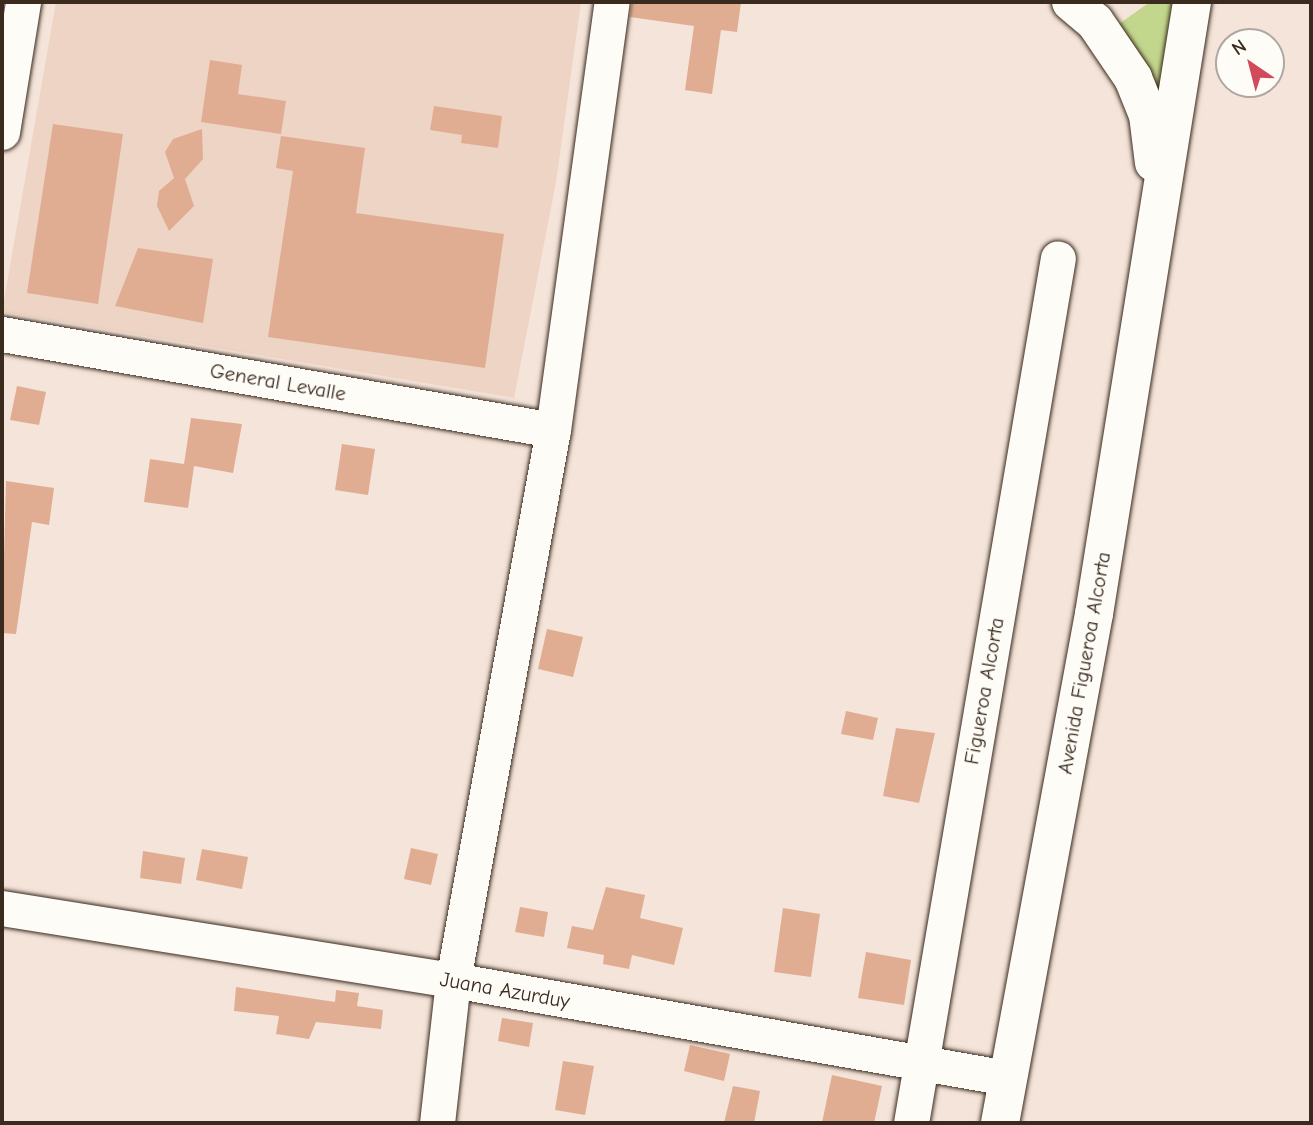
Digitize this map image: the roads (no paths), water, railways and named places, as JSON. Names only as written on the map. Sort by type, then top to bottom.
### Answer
[{"type":"main road","name":"Avenida Figueroa Alcorta","points":[[1071,2],[1095,22],[1133,78],[1148,115],[1159,202]]},
{"type":"main road","name":"Avenida Figueroa Alcorta","points":[[1000,1123],[1094,614],[1192,2]]},
{"type":"street","points":[[2,132],[23,2]]},
{"type":"street","points":[[437,1123],[453,980],[553,430],[612,2]]},
{"type":"street","name":"Figueroa Alcorta","points":[[911,1123],[1058,258]]},
{"type":"street","name":"General Levalle","points":[[2,334],[553,430]]},
{"type":"street","name":"Juana Azurduy","points":[[2,908],[453,980],[1007,1078]]}]
